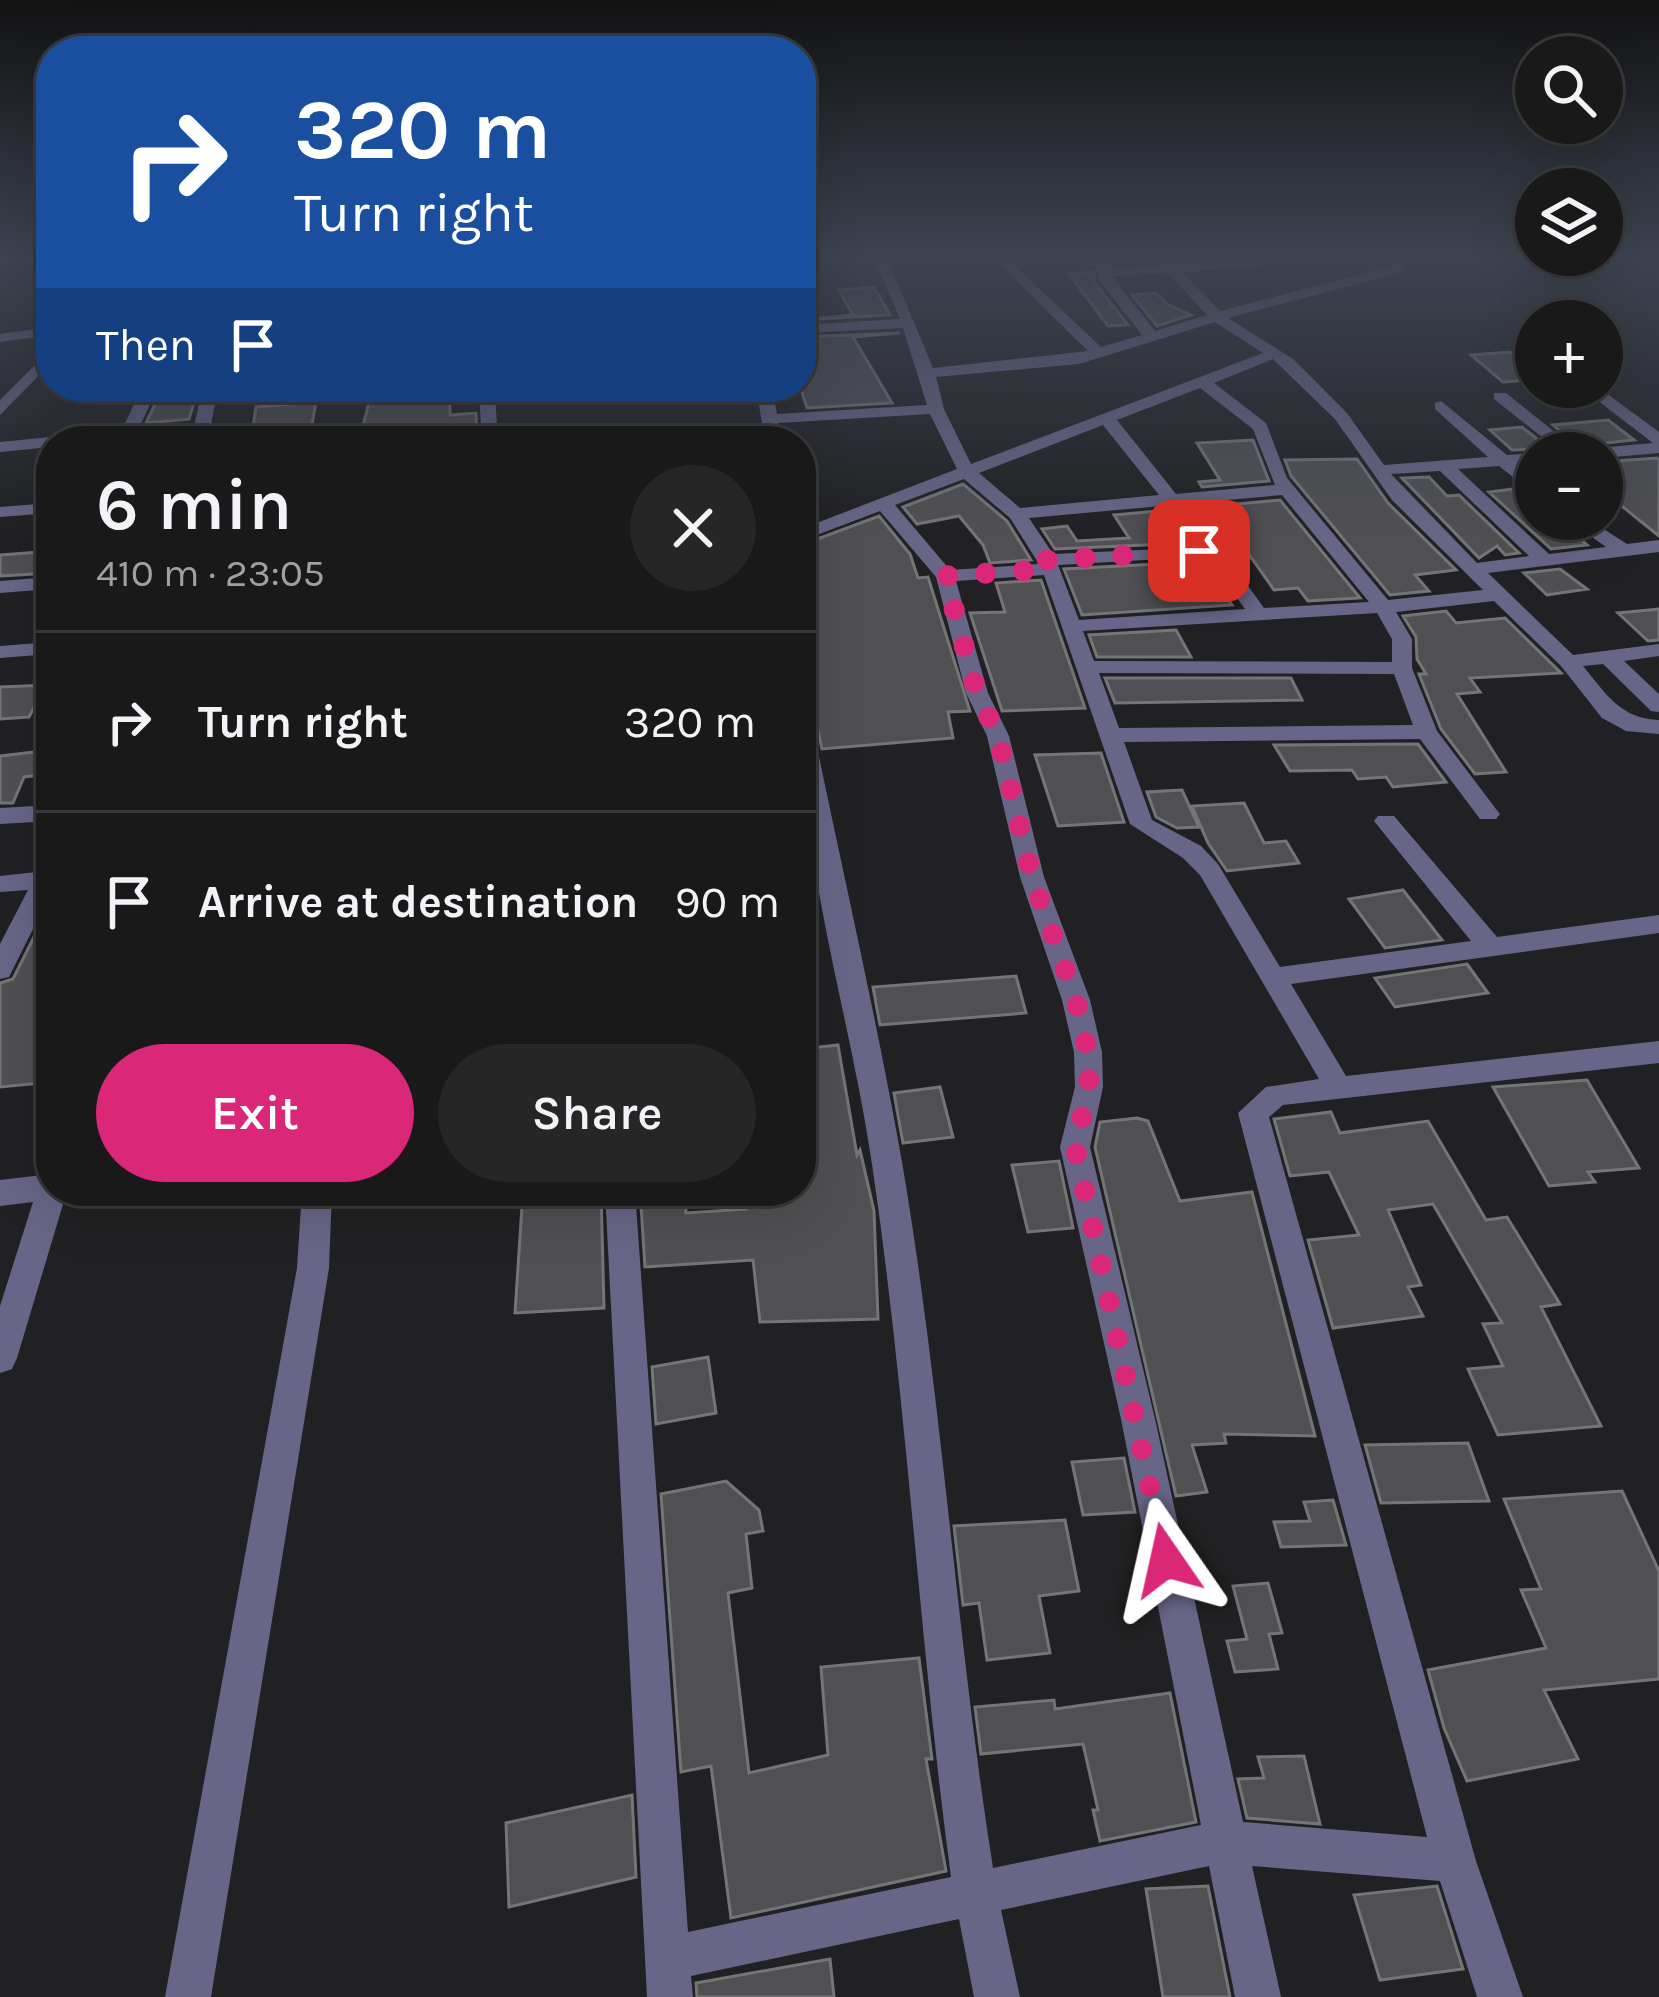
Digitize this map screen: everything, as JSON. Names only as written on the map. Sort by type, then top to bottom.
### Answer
[{"type":"street","points":[[918,349],[936,409],[966,471],[1016,514],[1049,564],[1142,824],[1192,852],[1209,870],[1338,1087]]},
{"type":"street","points":[[1093,349],[1099,355]]},
{"type":"street","points":[[925,373],[1039,364],[1119,349]]},
{"type":"street","points":[[1267,349],[1288,362],[1341,416],[1422,522],[1568,662],[1610,713],[1634,726],[1659,727]]},
{"type":"street","points":[[816,529],[1274,354]]},
{"type":"street","points":[[0,410],[36,370]]},
{"type":"street","points":[[1202,382],[1260,427],[1272,464],[1287,489],[1383,607],[1402,639],[1402,668],[1426,732],[1488,814]]},
{"type":"street","points":[[1500,396],[1546,432]]},
{"type":"street","points":[[767,402],[771,426]]},
{"type":"street","points":[[1442,406],[1515,470]]},
{"type":"street","points":[[1614,408],[1659,444]]},
{"type":"street","points":[[770,418],[936,409]]},
{"type":"street","points":[[1105,418],[1123,434],[1171,500]]},
{"type":"street","points":[[0,447],[36,443]]},
{"type":"street","points":[[1623,449],[1659,444]]},
{"type":"street","points":[[1381,470],[1515,459]]},
{"type":"street","points":[[1444,465],[1543,559]]},
{"type":"street","points":[[1016,514],[1287,489]]},
{"type":"street","points":[[883,503],[945,576],[977,693],[998,736],[1032,877],[1076,1000],[1088,1052],[1089,1087],[1075,1147],[1138,1419],[1258,1997]]},
{"type":"street","points":[[0,512],[36,509]]},
{"type":"street","points":[[1608,540],[1623,550]]},
{"type":"street","points":[[1473,568],[1659,546]]},
{"type":"street","points":[[945,576],[1199,551],[1223,566],[1258,614]]},
{"type":"street","points":[[0,587],[36,584]]},
{"type":"street","points":[[1072,626],[1383,607],[1499,594]]},
{"type":"street","points":[[0,652],[36,649]]},
{"type":"street","points":[[1568,662],[1659,650]]},
{"type":"street","points":[[1609,657],[1659,706]]},
{"type":"street","points":[[1083,667],[1402,668]]},
{"type":"street","points":[[1112,735],[1426,732]]},
{"type":"street","points":[[816,801],[886,1163],[927,1486],[949,1715],[975,1893],[997,1997]]},
{"type":"street","points":[[0,816],[36,813]]},
{"type":"street","points":[[1386,821],[1489,945]]},
{"type":"street","points":[[0,884],[36,878]]},
{"type":"street","points":[[0,970],[36,900]]},
{"type":"street","points":[[1274,977],[1659,924]]},
{"type":"street","points":[[1500,1997],[1455,1861],[1253,1113],[1276,1095],[1659,1052]]},
{"type":"street","points":[[0,1193],[36,1190]]},
{"type":"street","points":[[0,1358],[46,1206]]},
{"type":"street","points":[[188,1997],[313,1268],[316,1206]]},
{"type":"street","points":[[621,1206],[670,1977],[975,1893],[1223,1842],[1455,1861]]},
{"type":"shaded area","points":[[211,402],[258,402],[209,406]]},
{"type":"building","points":[[816,349],[860,349],[892,403],[807,408],[805,402],[816,402]]},
{"type":"building","points":[[1510,352],[1515,356],[1515,381],[1503,382],[1471,355]]},
{"type":"building","points":[[156,402],[194,402],[189,419],[146,423]]},
{"type":"building","points":[[316,402],[312,426],[253,426],[256,407]]},
{"type":"building","points":[[369,402],[450,402],[450,415],[476,413],[476,426],[363,426]]},
{"type":"building","points":[[1608,420],[1634,440],[1623,441],[1623,432],[1561,432],[1553,425]]},
{"type":"building","points":[[1522,427],[1528,432],[1515,432],[1512,450],[1490,430]]},
{"type":"building","points":[[1253,440],[1269,481],[1202,487],[1199,482],[1220,480],[1197,443]]},
{"type":"building","points":[[1357,459],[1388,503],[1456,570],[1415,575],[1429,591],[1390,595],[1291,476],[1285,460]]},
{"type":"building","points":[[1623,460],[1659,460],[1659,536],[1623,507]]},
{"type":"building","points":[[1429,477],[1447,496],[1459,495],[1519,553],[1505,555],[1497,546],[1479,558],[1402,478]]},
{"type":"building","points":[[963,484],[1007,521],[1031,560],[990,563],[983,545],[959,516],[917,524],[903,507]]},
{"type":"building","points":[[1515,489],[1515,516],[1489,492]]},
{"type":"building","points":[[1280,500],[1360,598],[1308,601],[1298,588],[1274,590],[1215,506]]},
{"type":"building","points":[[1168,510],[1190,543],[1055,549],[1042,529],[1067,526],[1077,541],[1129,538],[1114,515]]},
{"type":"building","points":[[879,516],[910,554],[918,578],[928,577],[970,711],[948,712],[953,738],[822,749],[816,722],[816,539]]},
{"type":"building","points":[[1541,540],[1581,540],[1587,545],[1551,549]]},
{"type":"building","points":[[36,552],[36,574],[0,576],[0,555]]},
{"type":"building","points":[[1195,562],[1208,569],[1232,605],[1082,615],[1064,569]]},
{"type":"building","points":[[1560,569],[1587,589],[1547,595],[1524,573]]},
{"type":"building","points":[[1041,580],[1085,708],[1002,711],[970,613],[1005,612],[996,583]]},
{"type":"building","points":[[1659,609],[1659,640],[1648,641],[1618,613]]},
{"type":"building","points":[[1446,611],[1456,623],[1505,618],[1561,673],[1470,678],[1480,692],[1457,694],[1506,772],[1475,774],[1441,729],[1419,674],[1426,674],[1417,659],[1416,637],[1403,616]]},
{"type":"building","points":[[1176,630],[1191,657],[1097,657],[1089,635]]},
{"type":"building","points":[[1105,678],[1291,678],[1302,700],[1115,703]]},
{"type":"building","points":[[36,685],[36,704],[29,717],[0,719],[0,687]]},
{"type":"building","points":[[1418,744],[1446,782],[1393,787],[1386,777],[1358,779],[1352,770],[1290,771],[1274,745]]},
{"type":"building","points":[[36,752],[36,776],[24,777],[13,803],[0,803],[0,756]]},
{"type":"building","points":[[1101,753],[1124,822],[1058,826],[1035,755]]},
{"type":"building","points":[[1182,790],[1199,827],[1177,828],[1156,817],[1147,792]]},
{"type":"building","points":[[1244,803],[1264,843],[1286,841],[1299,863],[1227,871],[1192,806]]},
{"type":"building","points":[[1403,890],[1442,940],[1385,948],[1349,899]]},
{"type":"building","points":[[36,933],[36,1083],[0,1087],[0,983],[13,979]]},
{"type":"building","points":[[1467,964],[1488,993],[1395,1007],[1375,978]]},
{"type":"building","points":[[1016,976],[1026,1013],[880,1025],[873,987]]},
{"type":"building","points":[[838,1045],[857,1155],[860,1150],[874,1211],[878,1319],[760,1322],[753,1260],[645,1267],[641,1206],[686,1206],[686,1213],[746,1206],[816,1206],[816,1047]]},
{"type":"building","points":[[1587,1080],[1639,1168],[1588,1172],[1595,1182],[1549,1186],[1493,1087]]},
{"type":"building","points":[[940,1087],[953,1137],[903,1143],[894,1093]]},
{"type":"building","points":[[1331,1112],[1340,1133],[1428,1121],[1486,1220],[1507,1217],[1560,1304],[1541,1307],[1601,1426],[1498,1435],[1468,1369],[1503,1366],[1483,1324],[1502,1323],[1433,1204],[1388,1210],[1421,1285],[1408,1287],[1423,1316],[1333,1328],[1308,1240],[1359,1235],[1329,1172],[1290,1176],[1274,1119]]},
{"type":"building","points":[[1148,1121],[1180,1201],[1252,1192],[1315,1436],[1224,1434],[1226,1443],[1192,1445],[1207,1492],[1176,1496],[1095,1147],[1100,1122]]},
{"type":"building","points":[[1059,1161],[1073,1228],[1028,1232],[1012,1165]]},
{"type":"building","points":[[522,1206],[601,1206],[604,1308],[515,1313]]},
{"type":"building","points":[[708,1357],[716,1413],[656,1424],[652,1367]]},
{"type":"building","points":[[1468,1443],[1489,1501],[1381,1503],[1365,1445]]},
{"type":"building","points":[[1124,1458],[1135,1512],[1083,1515],[1072,1462]]},
{"type":"building","points":[[726,1481],[759,1510],[763,1531],[746,1534],[752,1588],[728,1593],[749,1773],[828,1755],[821,1667],[919,1658],[932,1759],[926,1759],[946,1871],[731,1918],[711,1766],[681,1772],[661,1494]]},
{"type":"building","points":[[1622,1491],[1659,1571],[1659,1679],[1544,1690],[1578,1759],[1467,1781],[1444,1728],[1428,1670],[1546,1648],[1521,1590],[1541,1589],[1504,1499]]},
{"type":"building","points":[[1333,1500],[1346,1545],[1281,1547],[1274,1522],[1310,1521],[1304,1502]]},
{"type":"building","points":[[1065,1520],[1079,1591],[1039,1596],[1050,1653],[987,1660],[979,1603],[963,1605],[954,1526]]},
{"type":"building","points":[[1268,1583],[1282,1633],[1269,1634],[1278,1669],[1235,1672],[1227,1641],[1247,1639],[1233,1586]]},
{"type":"building","points":[[1170,1693],[1196,1822],[1100,1841],[1083,1744],[981,1754],[975,1707],[1054,1700],[1055,1709]]},
{"type":"building","points":[[1304,1756],[1320,1824],[1247,1818],[1238,1779],[1264,1778],[1258,1757]]},
{"type":"building","points":[[632,1795],[636,1877],[509,1907],[506,1823]]},
{"type":"building","points":[[1208,1886],[1230,1997],[1163,1997],[1146,1889]]},
{"type":"building","points":[[1437,1886],[1463,1969],[1380,1980],[1354,1895]]},
{"type":"building","points":[[830,1959],[834,1997],[697,1997],[696,1983]]},
{"type":"route","points":[[1166,1560],[1075,1147],[1089,1087],[1088,1052],[1076,1000],[1032,877],[998,736],[977,693],[945,576],[1051,569],[1047,560],[1199,551]]}]
